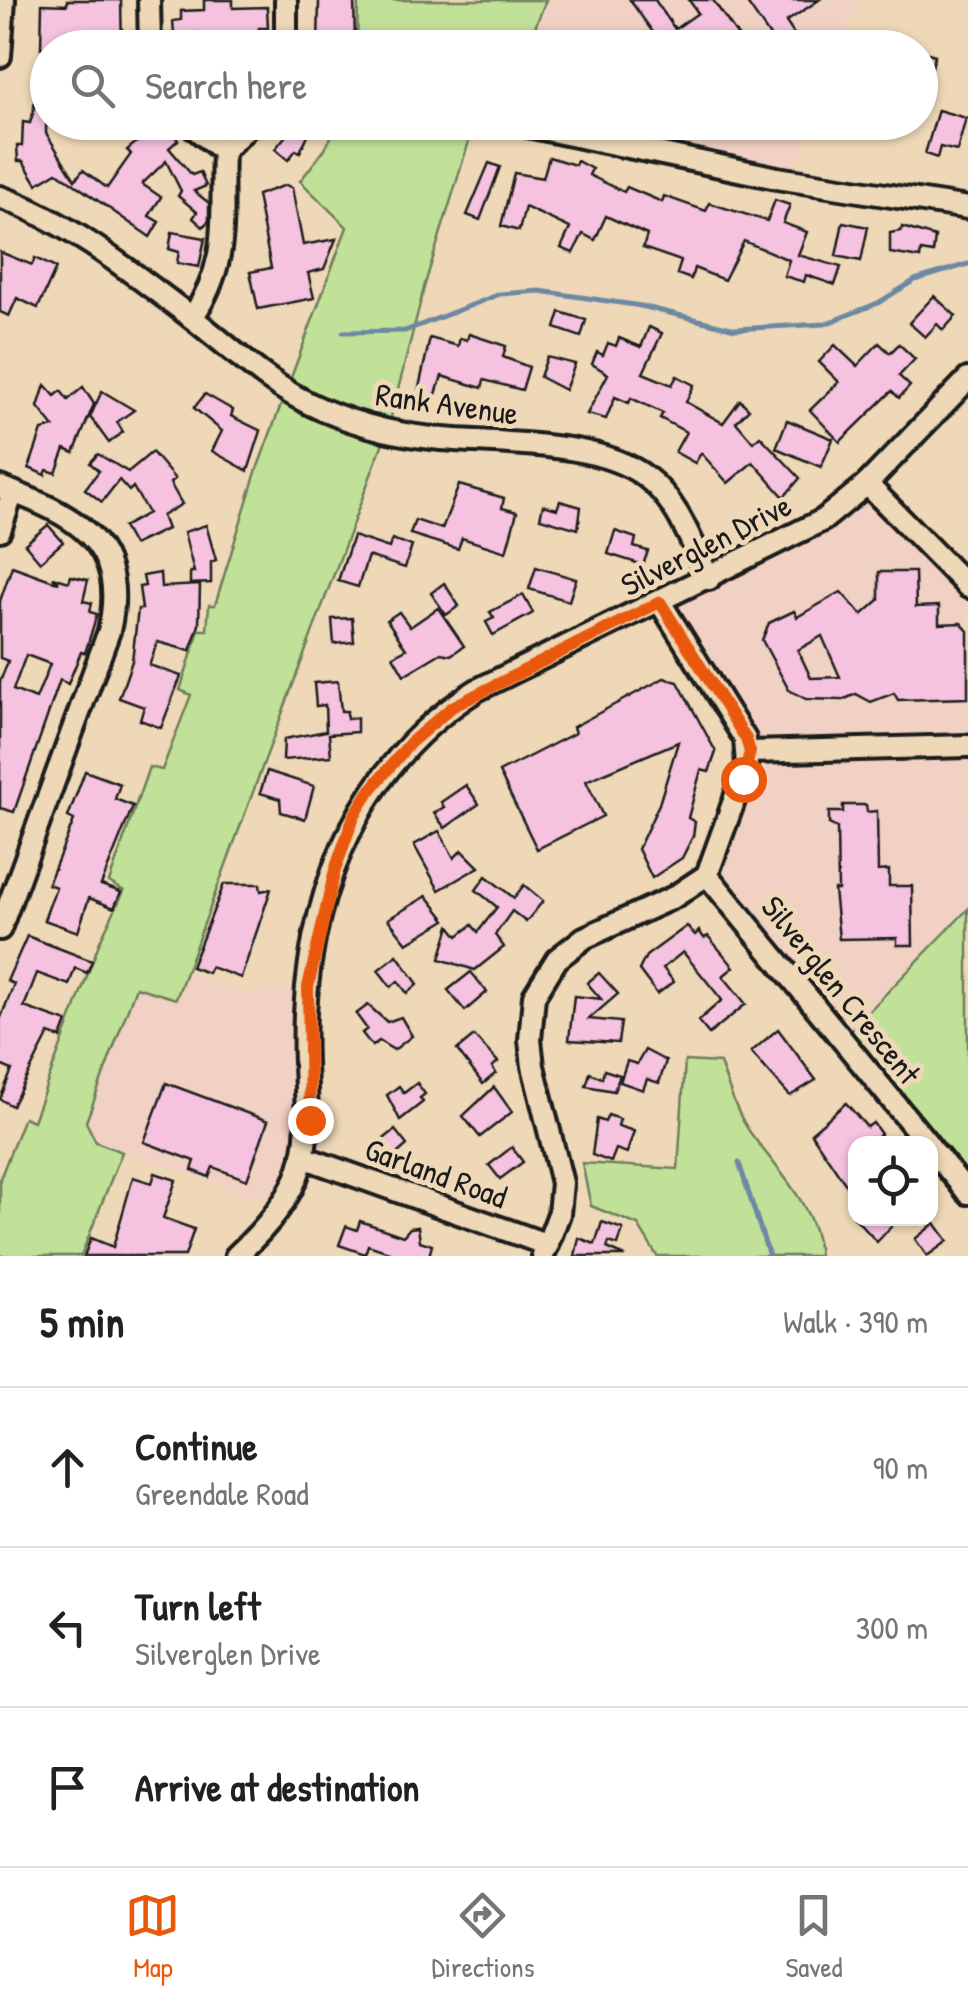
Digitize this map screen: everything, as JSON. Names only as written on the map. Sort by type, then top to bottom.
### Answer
[{"type":"street","points":[[0,56],[4,0]]},
{"type":"street","points":[[149,0],[150,30]]},
{"type":"street","points":[[286,0],[286,30]]},
{"type":"street","points":[[209,140],[223,151]]},
{"type":"street","points":[[192,318],[211,287],[223,245],[223,151],[234,140]]},
{"type":"street","points":[[596,140],[777,178],[968,208]]},
{"type":"street","name":"Rank Avenue","points":[[0,198],[30,210],[101,252],[192,318],[269,381],[310,404],[347,418],[428,438],[590,454],[624,464],[648,478],[668,500],[710,579]]},
{"type":"street","name":"Silverglen Drive","points":[[236,1256],[280,1208],[304,1157],[310,1120],[308,987],[335,870],[354,816],[400,754],[452,707],[823,520],[868,484],[968,379]]},
{"type":"street","points":[[868,484],[968,587]]},
{"type":"street","points":[[0,530],[7,490],[72,517],[95,539],[106,559],[113,614],[0,929]]},
{"type":"street","points":[[545,1250],[559,1214],[562,1184],[530,1040],[534,996],[542,977],[584,938],[674,897],[706,875],[727,828],[750,752],[738,726],[660,602]]},
{"type":"street","points":[[750,752],[968,746]]},
{"type":"street","name":"Silverglen Crescent","points":[[706,875],[922,1136]]},
{"type":"street","name":"Silverglen Crescent","points":[[938,1156],[968,1192]]},
{"type":"street","name":"Garland Road","points":[[304,1157],[545,1250]]},
{"type":"shaded area","points":[[546,0],[860,0],[849,30],[534,30]]},
{"type":"shaded area","points":[[599,140],[806,140],[791,180]]},
{"type":"shaded area","points":[[868,484],[968,586],[968,909],[842,1039],[714,883],[747,764],[660,602]]},
{"type":"shaded area","points":[[186,973],[239,993],[308,987],[310,1098],[281,1207],[96,1142],[86,1123],[136,986],[176,998]]},
{"type":"green space","points":[[358,0],[546,0],[534,30],[357,30]]},
{"type":"green space","points":[[330,140],[469,140],[425,284],[388,429],[176,999],[136,987],[86,1122],[96,1142],[122,1152],[81,1256],[0,1256],[0,1179],[24,1117],[33,1121],[100,941],[124,891],[109,882],[149,767],[162,770],[191,695],[180,690],[199,630],[207,630],[209,605],[215,605],[256,472],[347,227],[300,181]]},
{"type":"green space","points":[[968,909],[968,1193],[938,1156],[938,1136],[921,1136],[842,1039]]},
{"type":"green space","points":[[685,1061],[720,1063],[746,1127],[804,1206],[819,1256],[657,1256],[638,1225],[591,1206],[582,1163],[678,1169]]},
{"type":"building","points":[[67,0],[121,0],[122,30],[41,30],[42,4],[67,5]]},
{"type":"building","points":[[204,0],[233,0],[233,8],[267,7],[268,28],[174,30],[173,21],[181,20],[181,11],[204,10]]},
{"type":"building","points":[[319,0],[354,0],[355,30],[318,30]]},
{"type":"building","points":[[630,0],[655,0],[675,29],[698,13],[689,0],[713,0],[734,30],[651,30]]},
{"type":"building","points":[[745,0],[819,0],[786,22],[791,30],[766,30]]},
{"type":"building","points":[[938,110],[966,118],[957,151],[940,147],[937,158],[925,154],[929,140],[938,140]]},
{"type":"building","points":[[23,122],[30,123],[30,140],[50,140],[75,180],[83,170],[107,188],[131,154],[127,150],[137,140],[178,140],[169,148],[192,175],[200,172],[206,186],[194,191],[209,203],[209,220],[203,227],[193,218],[197,212],[178,196],[181,191],[166,161],[142,184],[161,197],[149,216],[159,222],[150,237],[57,172],[37,184],[23,161],[18,161]]},
{"type":"building","points":[[282,140],[306,140],[300,152],[296,150],[288,160],[275,149]]},
{"type":"building","points":[[549,157],[575,165],[577,161],[592,169],[589,175],[624,192],[627,187],[662,202],[664,196],[706,211],[709,203],[767,221],[775,200],[790,205],[783,223],[807,232],[798,255],[841,267],[835,285],[806,275],[804,282],[784,276],[789,260],[744,241],[724,280],[694,268],[691,279],[677,274],[681,261],[643,248],[647,235],[606,216],[595,240],[583,234],[573,253],[561,248],[570,228],[525,207],[519,231],[501,226],[514,173],[543,178]]},
{"type":"building","points":[[489,163],[500,167],[480,220],[467,215]]},
{"type":"building","points":[[286,185],[292,188],[303,245],[336,239],[324,269],[308,273],[314,298],[258,309],[250,272],[271,268],[257,195]]},
{"type":"building","points":[[843,222],[868,227],[861,261],[836,256]]},
{"type":"building","points":[[902,227],[935,237],[933,253],[921,251],[920,258],[890,253],[890,233],[901,231]]},
{"type":"building","points":[[172,232],[205,238],[199,267],[177,263],[179,252],[169,249]]},
{"type":"building","points":[[0,252],[32,265],[35,258],[56,268],[38,308],[17,298],[9,316],[0,312]]},
{"type":"building","points":[[934,296],[956,316],[943,330],[937,324],[925,337],[909,323]]},
{"type":"building","points":[[560,312],[586,320],[581,337],[555,328]]},
{"type":"building","points":[[649,327],[662,333],[643,373],[672,385],[677,376],[694,385],[686,402],[723,423],[740,400],[749,409],[736,422],[753,442],[760,436],[800,478],[784,497],[753,462],[728,483],[701,453],[695,463],[675,452],[686,432],[660,418],[663,413],[631,398],[629,403],[615,397],[606,419],[587,414],[608,374],[592,364],[597,352],[603,355],[608,343],[616,346],[619,338],[641,347]]},
{"type":"building","points":[[469,334],[506,346],[503,357],[529,367],[522,390],[484,380],[482,388],[442,376],[435,397],[418,392],[430,338],[458,346],[460,338],[467,340]]},
{"type":"building","points":[[879,343],[890,353],[899,344],[915,359],[899,376],[910,386],[899,398],[892,391],[840,442],[810,410],[839,382],[819,362],[835,345],[857,366]]},
{"type":"building","points":[[547,357],[575,364],[565,390],[540,377]]},
{"type":"building","points":[[45,385],[55,396],[61,391],[68,400],[83,387],[94,404],[74,453],[65,449],[56,473],[47,470],[45,475],[29,468],[42,430],[54,427],[38,407]]},
{"type":"building","points":[[102,391],[134,410],[117,422],[123,432],[109,443],[90,417]]},
{"type":"building","points":[[205,394],[233,410],[231,416],[261,431],[248,471],[212,451],[222,431],[194,408]]},
{"type":"building","points":[[787,420],[833,439],[821,467],[776,448]]},
{"type":"building","points":[[152,452],[175,479],[170,483],[182,504],[162,516],[167,529],[133,545],[123,527],[148,513],[133,487],[129,491],[119,480],[102,502],[85,489],[99,471],[90,463],[98,454],[128,472]]},
{"type":"building","points":[[459,485],[504,498],[502,508],[517,512],[506,552],[462,538],[458,549],[410,534],[415,520],[442,529]]},
{"type":"building","points":[[560,501],[581,507],[578,529],[540,518],[543,505],[557,509]]},
{"type":"building","points":[[48,525],[63,542],[40,562],[25,544]]},
{"type":"building","points":[[206,525],[216,560],[211,562],[211,583],[190,584],[190,572],[194,572],[184,532]]},
{"type":"building","points":[[615,531],[636,538],[634,547],[648,551],[643,565],[608,554]]},
{"type":"building","points":[[353,536],[389,548],[392,539],[412,546],[405,568],[368,556],[358,587],[338,581]]},
{"type":"building","points":[[12,566],[59,583],[53,577],[69,582],[71,576],[88,580],[83,601],[92,603],[90,612],[97,614],[85,653],[81,652],[68,684],[60,680],[14,812],[0,808],[0,682],[8,661],[0,658],[0,601]],"holes":[[[26,655],[50,664],[36,699],[13,690]]]},
{"type":"building","points":[[536,567],[576,579],[569,601],[529,589]]},
{"type":"building","points":[[879,572],[915,572],[916,607],[939,606],[939,624],[961,623],[968,631],[968,698],[898,700],[894,693],[871,702],[856,694],[843,700],[806,699],[789,690],[762,640],[769,623],[794,611],[797,617],[841,592],[862,615],[879,600]],"holes":[[[822,636],[840,677],[811,678],[798,650]]]},
{"type":"building","points":[[160,573],[161,587],[200,585],[199,625],[190,651],[158,642],[149,665],[181,676],[161,728],[140,720],[144,707],[119,698],[132,661],[138,609],[142,609],[139,587],[145,586],[143,576]]},
{"type":"building","points":[[444,583],[459,606],[446,615],[431,593]]},
{"type":"building","points":[[523,595],[533,613],[493,635],[486,622],[494,618],[490,612]]},
{"type":"building","points":[[438,608],[464,646],[451,655],[441,653],[404,675],[393,656],[406,649],[387,620],[399,612],[410,627]]},
{"type":"building","points":[[352,618],[354,642],[334,644],[332,619]]},
{"type":"building","points":[[664,678],[678,682],[716,752],[709,772],[701,770],[688,818],[695,822],[693,836],[682,858],[652,878],[638,849],[659,804],[678,742],[586,781],[603,816],[537,849],[499,772],[575,733],[573,727]]},
{"type":"building","points":[[338,681],[341,711],[347,711],[347,719],[357,718],[357,732],[329,734],[331,756],[283,760],[284,739],[326,731],[325,705],[316,706],[314,683]]},
{"type":"building","points":[[85,771],[120,784],[115,799],[133,806],[101,885],[121,892],[114,908],[89,898],[78,932],[44,920],[56,887],[48,884],[74,820],[68,817]]},
{"type":"building","points":[[267,771],[314,786],[305,819],[281,812],[280,799],[260,793]]},
{"type":"building","points":[[466,785],[479,804],[445,828],[434,813],[444,807],[441,802]]},
{"type":"building","points":[[843,805],[866,805],[867,812],[877,811],[878,871],[889,870],[889,886],[912,886],[913,945],[897,945],[897,938],[839,939],[834,890],[838,890],[837,828],[829,824],[829,812],[843,812]]},
{"type":"building","points":[[439,831],[454,858],[462,850],[479,867],[439,890],[414,845]]},
{"type":"building","points":[[486,876],[514,898],[524,885],[543,901],[526,922],[512,911],[495,935],[504,947],[475,970],[440,959],[450,926],[458,936],[472,925],[478,932],[497,907],[476,890]]},
{"type":"building","points":[[224,884],[260,884],[261,891],[271,889],[241,978],[211,967],[208,973],[191,967]]},
{"type":"building","points":[[427,896],[446,920],[407,943],[388,919]]},
{"type":"building","points":[[687,926],[695,935],[699,931],[704,938],[708,936],[734,967],[723,976],[746,1004],[709,1034],[698,1021],[722,1000],[683,952],[663,968],[674,982],[657,994],[639,970],[646,956]]},
{"type":"building","points":[[27,936],[92,961],[87,973],[75,968],[69,985],[37,973],[24,1007],[67,1022],[61,1038],[49,1034],[12,1106],[0,1099],[12,1070],[0,1065],[0,1020],[14,984],[7,981]]},
{"type":"building","points":[[397,955],[418,984],[407,993],[398,981],[391,987],[378,970]]},
{"type":"building","points":[[471,972],[487,992],[465,1011],[448,990]]},
{"type":"building","points":[[599,973],[618,994],[589,1019],[621,1022],[618,1043],[569,1040],[574,996],[601,999],[587,983]]},
{"type":"building","points":[[368,1005],[387,1022],[401,1017],[412,1036],[394,1050],[379,1041],[372,1046],[362,1033],[367,1029],[356,1014]]},
{"type":"building","points":[[778,1029],[816,1080],[790,1096],[751,1052]]},
{"type":"building","points":[[474,1036],[498,1062],[492,1067],[496,1073],[483,1084],[457,1050]]},
{"type":"building","points":[[645,1050],[666,1061],[659,1083],[647,1079],[643,1090],[620,1082],[627,1061],[637,1064]]},
{"type":"building","points":[[604,1070],[620,1075],[614,1091],[586,1086],[590,1073],[602,1078]]},
{"type":"building","points":[[166,1083],[268,1121],[247,1180],[213,1167],[209,1177],[192,1170],[195,1161],[144,1142]]},
{"type":"building","points":[[417,1083],[425,1094],[420,1098],[423,1102],[400,1120],[387,1095],[399,1086],[404,1093]]},
{"type":"building","points":[[494,1087],[512,1112],[480,1137],[463,1116]]},
{"type":"building","points":[[846,1103],[867,1127],[873,1123],[881,1134],[848,1136],[846,1185],[811,1133]]},
{"type":"building","points":[[608,1115],[620,1119],[618,1126],[634,1131],[627,1153],[616,1149],[611,1162],[592,1155],[597,1119],[605,1122]]},
{"type":"building","points":[[395,1130],[407,1145],[388,1162],[375,1146]]},
{"type":"building","points":[[512,1147],[523,1162],[500,1179],[489,1165]]},
{"type":"building","points":[[155,1173],[176,1180],[163,1218],[194,1229],[185,1256],[84,1256],[91,1238],[113,1247],[133,1177],[152,1183]]},
{"type":"building","points":[[360,1221],[403,1236],[410,1228],[418,1227],[420,1241],[432,1245],[429,1256],[401,1256],[368,1245],[365,1254],[339,1245],[346,1226],[357,1230]]},
{"type":"building","points":[[602,1222],[623,1229],[618,1245],[609,1242],[607,1248],[625,1256],[575,1256],[579,1238],[595,1244]]},
{"type":"building","points":[[862,1226],[892,1226],[877,1242]]},
{"type":"building","points":[[937,1226],[948,1241],[927,1256],[915,1239]]},
{"type":"waterway","points":[[343,332],[405,331],[500,294],[540,291],[641,306],[735,329],[825,324],[878,303],[915,280],[968,264]]},
{"type":"waterway","points":[[739,1163],[769,1256]]},
{"type":"route","points":[[310,1120],[305,1027],[308,987],[335,870],[354,816],[369,792],[429,724],[478,690],[660,602],[746,739],[750,752],[743,779]]}]
